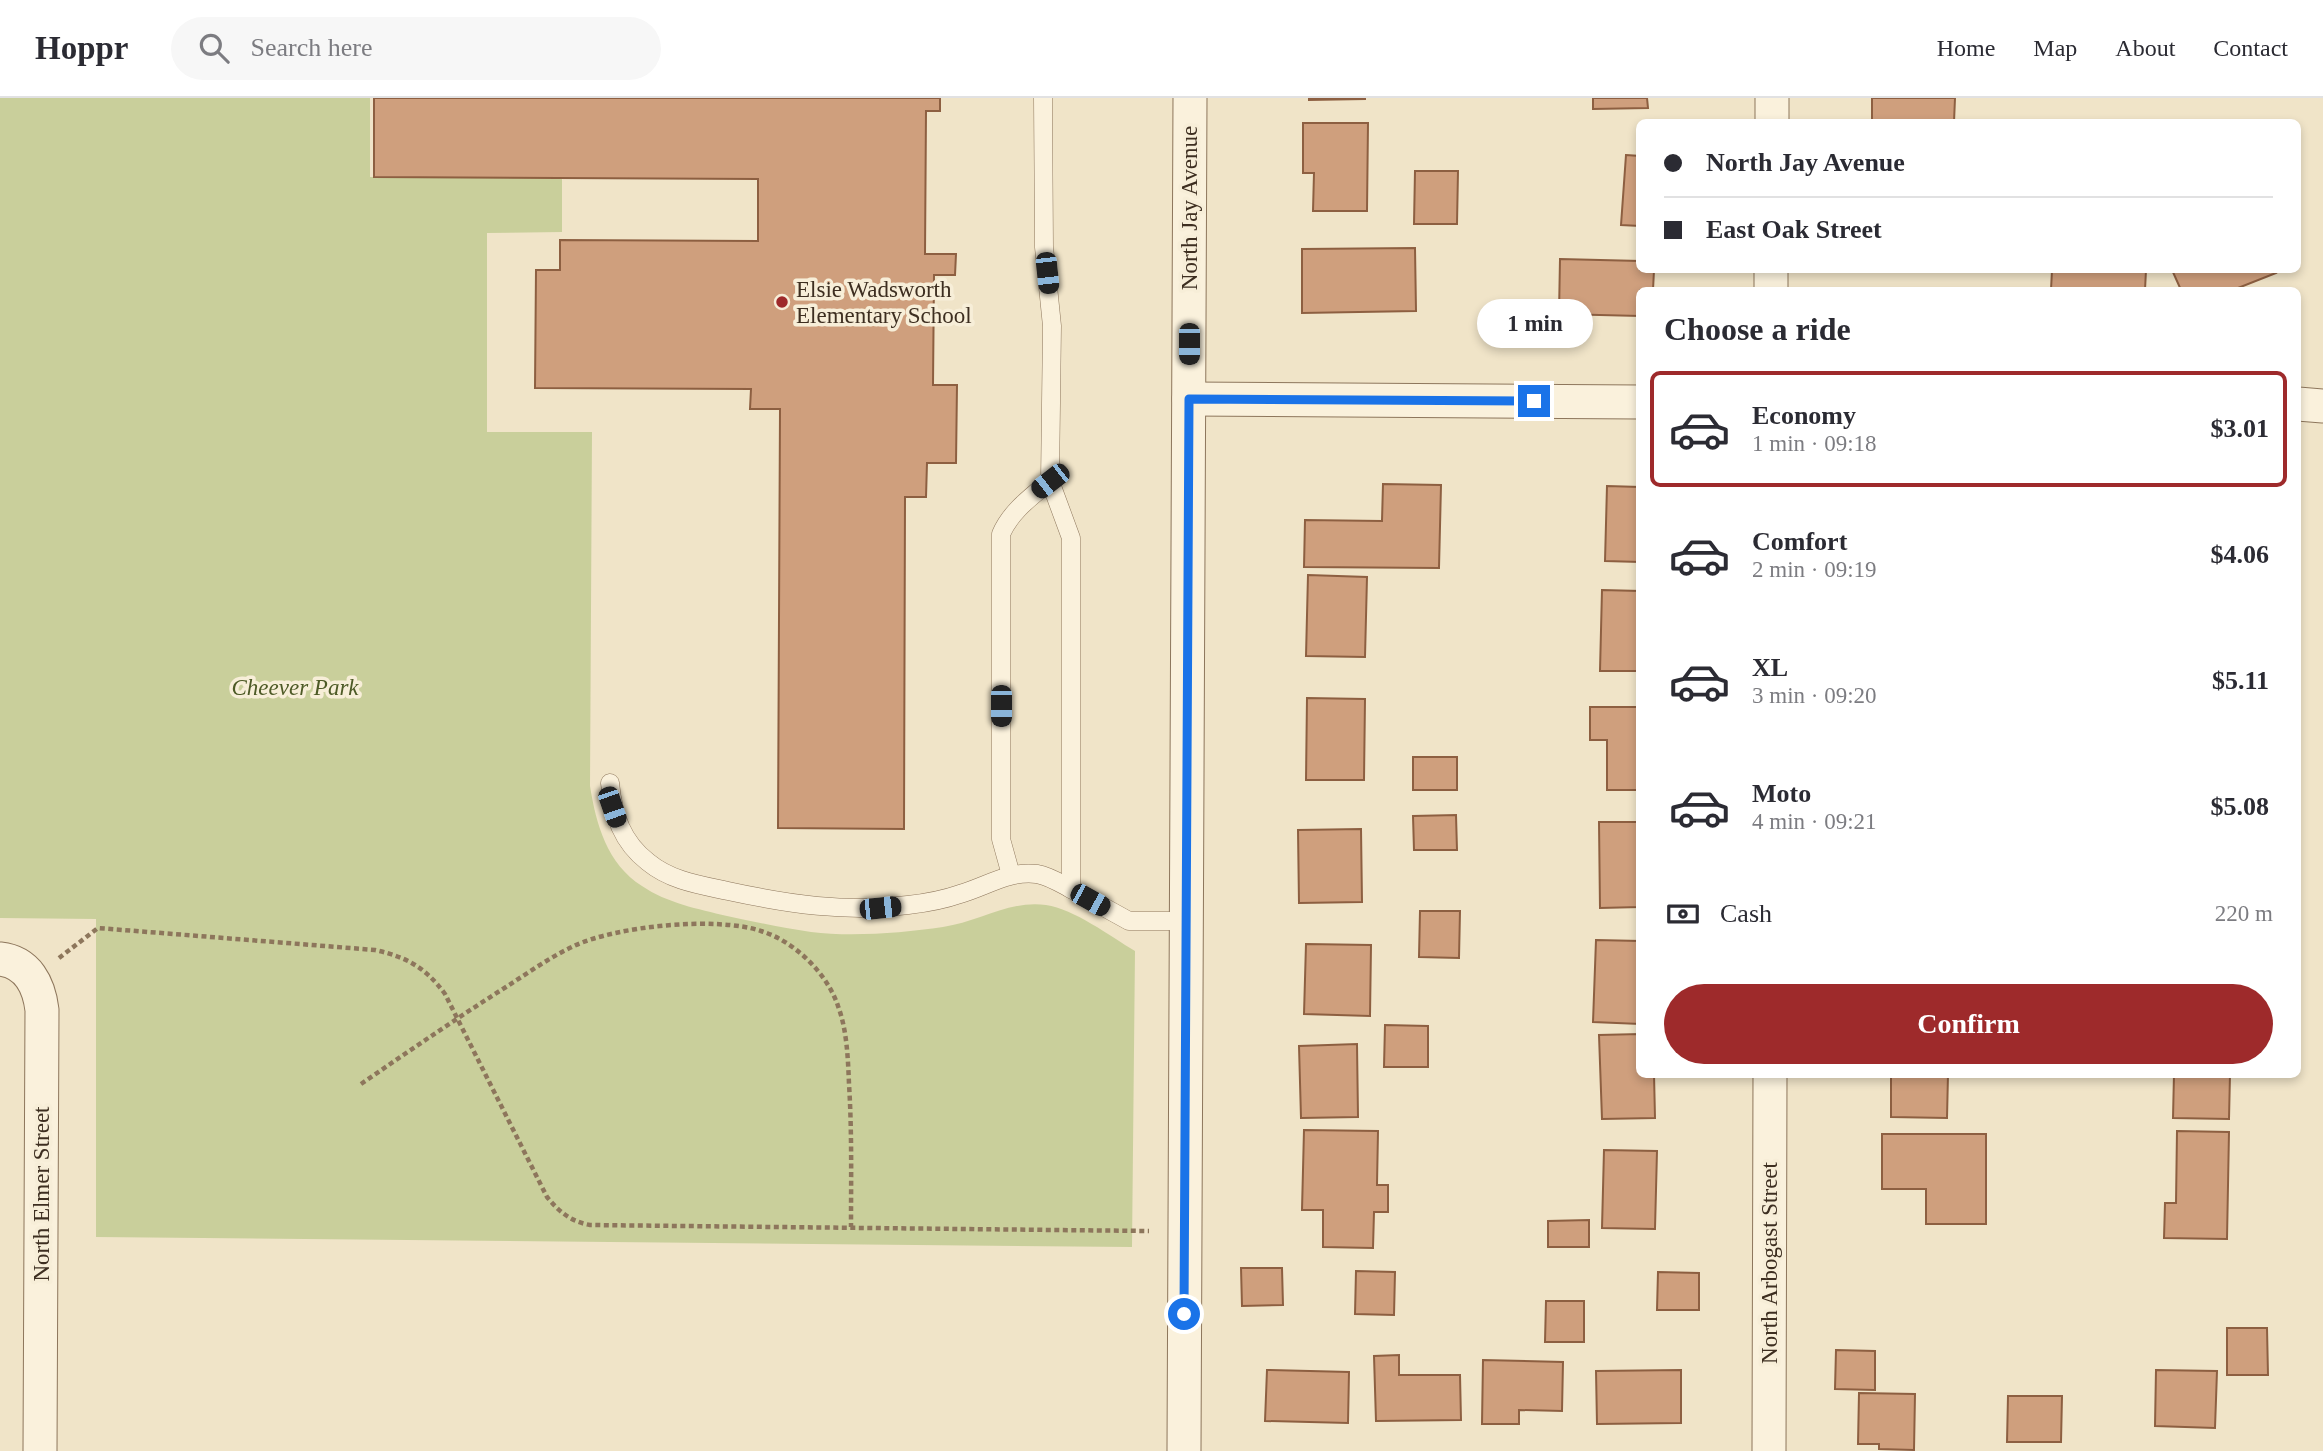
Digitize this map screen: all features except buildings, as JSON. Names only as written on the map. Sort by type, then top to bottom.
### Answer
[{"type":"street","name":"North Jay Avenue","points":[[1184,1451],[1190,98]]},
{"type":"street","points":[[1772,98],[1772,119]]},
{"type":"street","points":[[1189,399],[1636,402]]},
{"type":"street","points":[[2301,404],[2323,406]]},
{"type":"street","points":[[0,960],[20,965],[33,978]]},
{"type":"street","name":"North Elmer Street","points":[[33,978],[40,993],[42,1010],[40,1451]]},
{"type":"street","name":"North Arbogast Street","points":[[1769,1451],[1770,1078]]},
{"type":"lane","points":[[1043,98],[1044,247],[1052,326],[1050,481],[1071,538],[1071,889]]},
{"type":"lane","points":[[1011,876],[1001,839],[1001,534],[1024,502],[1050,481]]},
{"type":"lane","points":[[610,783],[612,807],[630,844],[648,862],[668,875],[690,883],[785,903],[852,909],[936,901],[1011,876],[1038,874],[1129,921],[1186,921]]},
{"type":"path","points":[[361,1084],[457,1018],[552,958],[602,935],[699,924],[761,930],[785,942],[806,959],[829,986],[839,1007],[849,1077],[851,1227]]},
{"type":"path","points":[[33,978],[98,928],[375,950],[404,958],[430,976],[445,994],[547,1197],[556,1208],[578,1223],[1184,1231]]},
{"type":"green space","name":"Cheever Park","points":[[0,98],[370,98],[370,177],[562,177],[562,232],[487,233],[487,432],[592,432],[590,786],[605,842],[630,877],[662,897],[705,911],[780,927],[827,933],[894,933],[956,924],[1007,908],[1032,904],[1046,905],[1080,917],[1135,951],[1132,1247],[96,1237],[96,919],[0,918]]},
{"type":"place","name":"Elsie Wadsworth Elementary School","points":[[782,302]]},
{"type":"route","points":[[1184,1314],[1189,399],[1534,401]]}]
